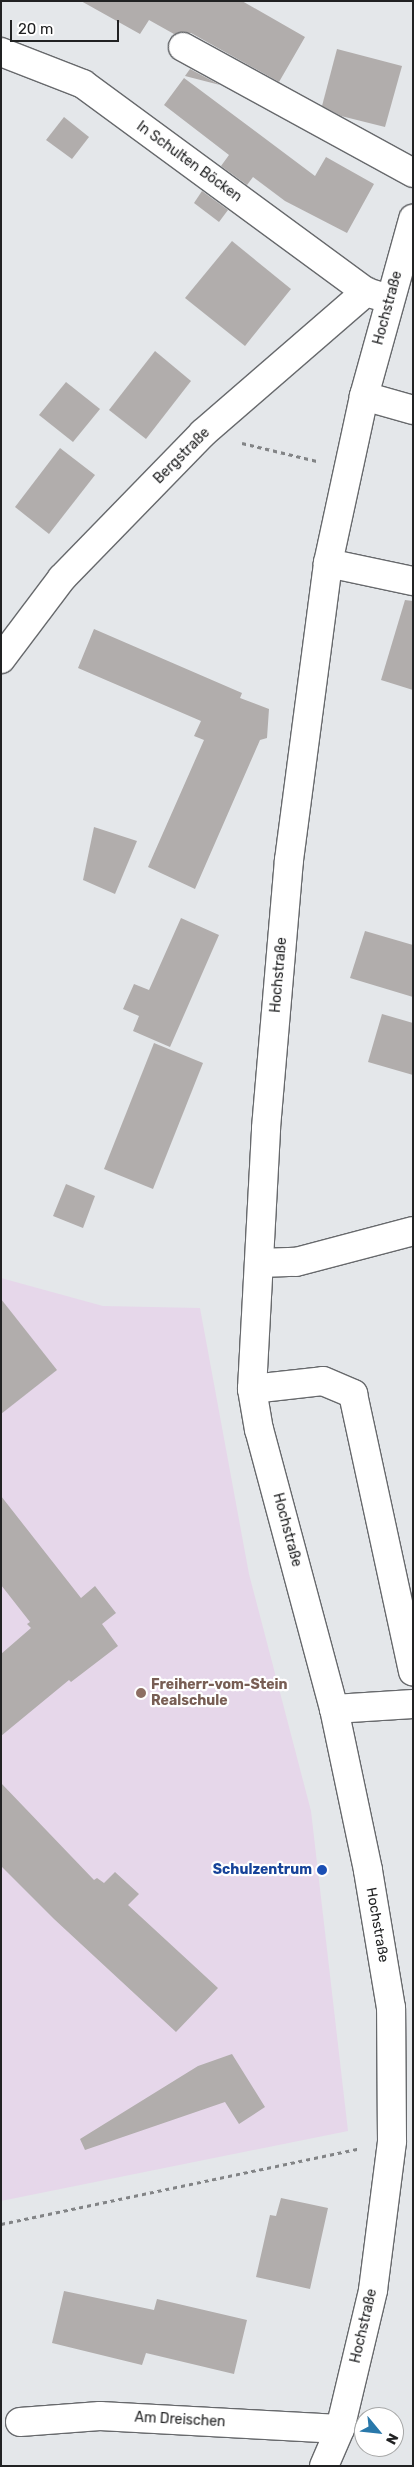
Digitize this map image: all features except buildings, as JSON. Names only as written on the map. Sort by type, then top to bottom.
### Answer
[{"type":"street","points":[[183,47],[413,173]]},
{"type":"street","name":"In Schulten Böcken","points":[[1,52],[83,84],[378,296]]},
{"type":"street","name":"Hochstraße","points":[[324,2466],[340,2429],[373,2290],[392,2141],[391,2008],[368,1870],[334,1709],[259,1430],[252,1390],[266,1128],[288,860],[328,563],[364,396],[378,296],[413,219]]},
{"type":"street","name":"Bergstraße","points":[[1,659],[62,578],[203,433],[378,296]]},
{"type":"street","points":[[364,396],[413,410]]},
{"type":"street","points":[[328,563],[413,581]]},
{"type":"street","points":[[259,1263],[296,1262],[413,1231]]},
{"type":"street","points":[[252,1390],[323,1381],[353,1394],[413,1672]]},
{"type":"street","points":[[334,1709],[413,1704]]},
{"type":"street","name":"Am Dreischen","points":[[20,2422],[100,2416],[340,2429]]},
{"type":"path","points":[[203,433],[349,469]]},
{"type":"path","points":[[1,2224],[392,2141]]},
{"type":"shaded area","name":"Freiherr-vom-Stein Realschule","points":[[1,1278],[103,1306],[200,1308],[249,1574],[311,1811],[348,2131],[1,2201]]},
{"type":"place","name":"Freiherr-vom-Stein Realschule","points":[[141,1693]]},
{"type":"place","name":"Schulzentrum","points":[[322,1870]]}]
